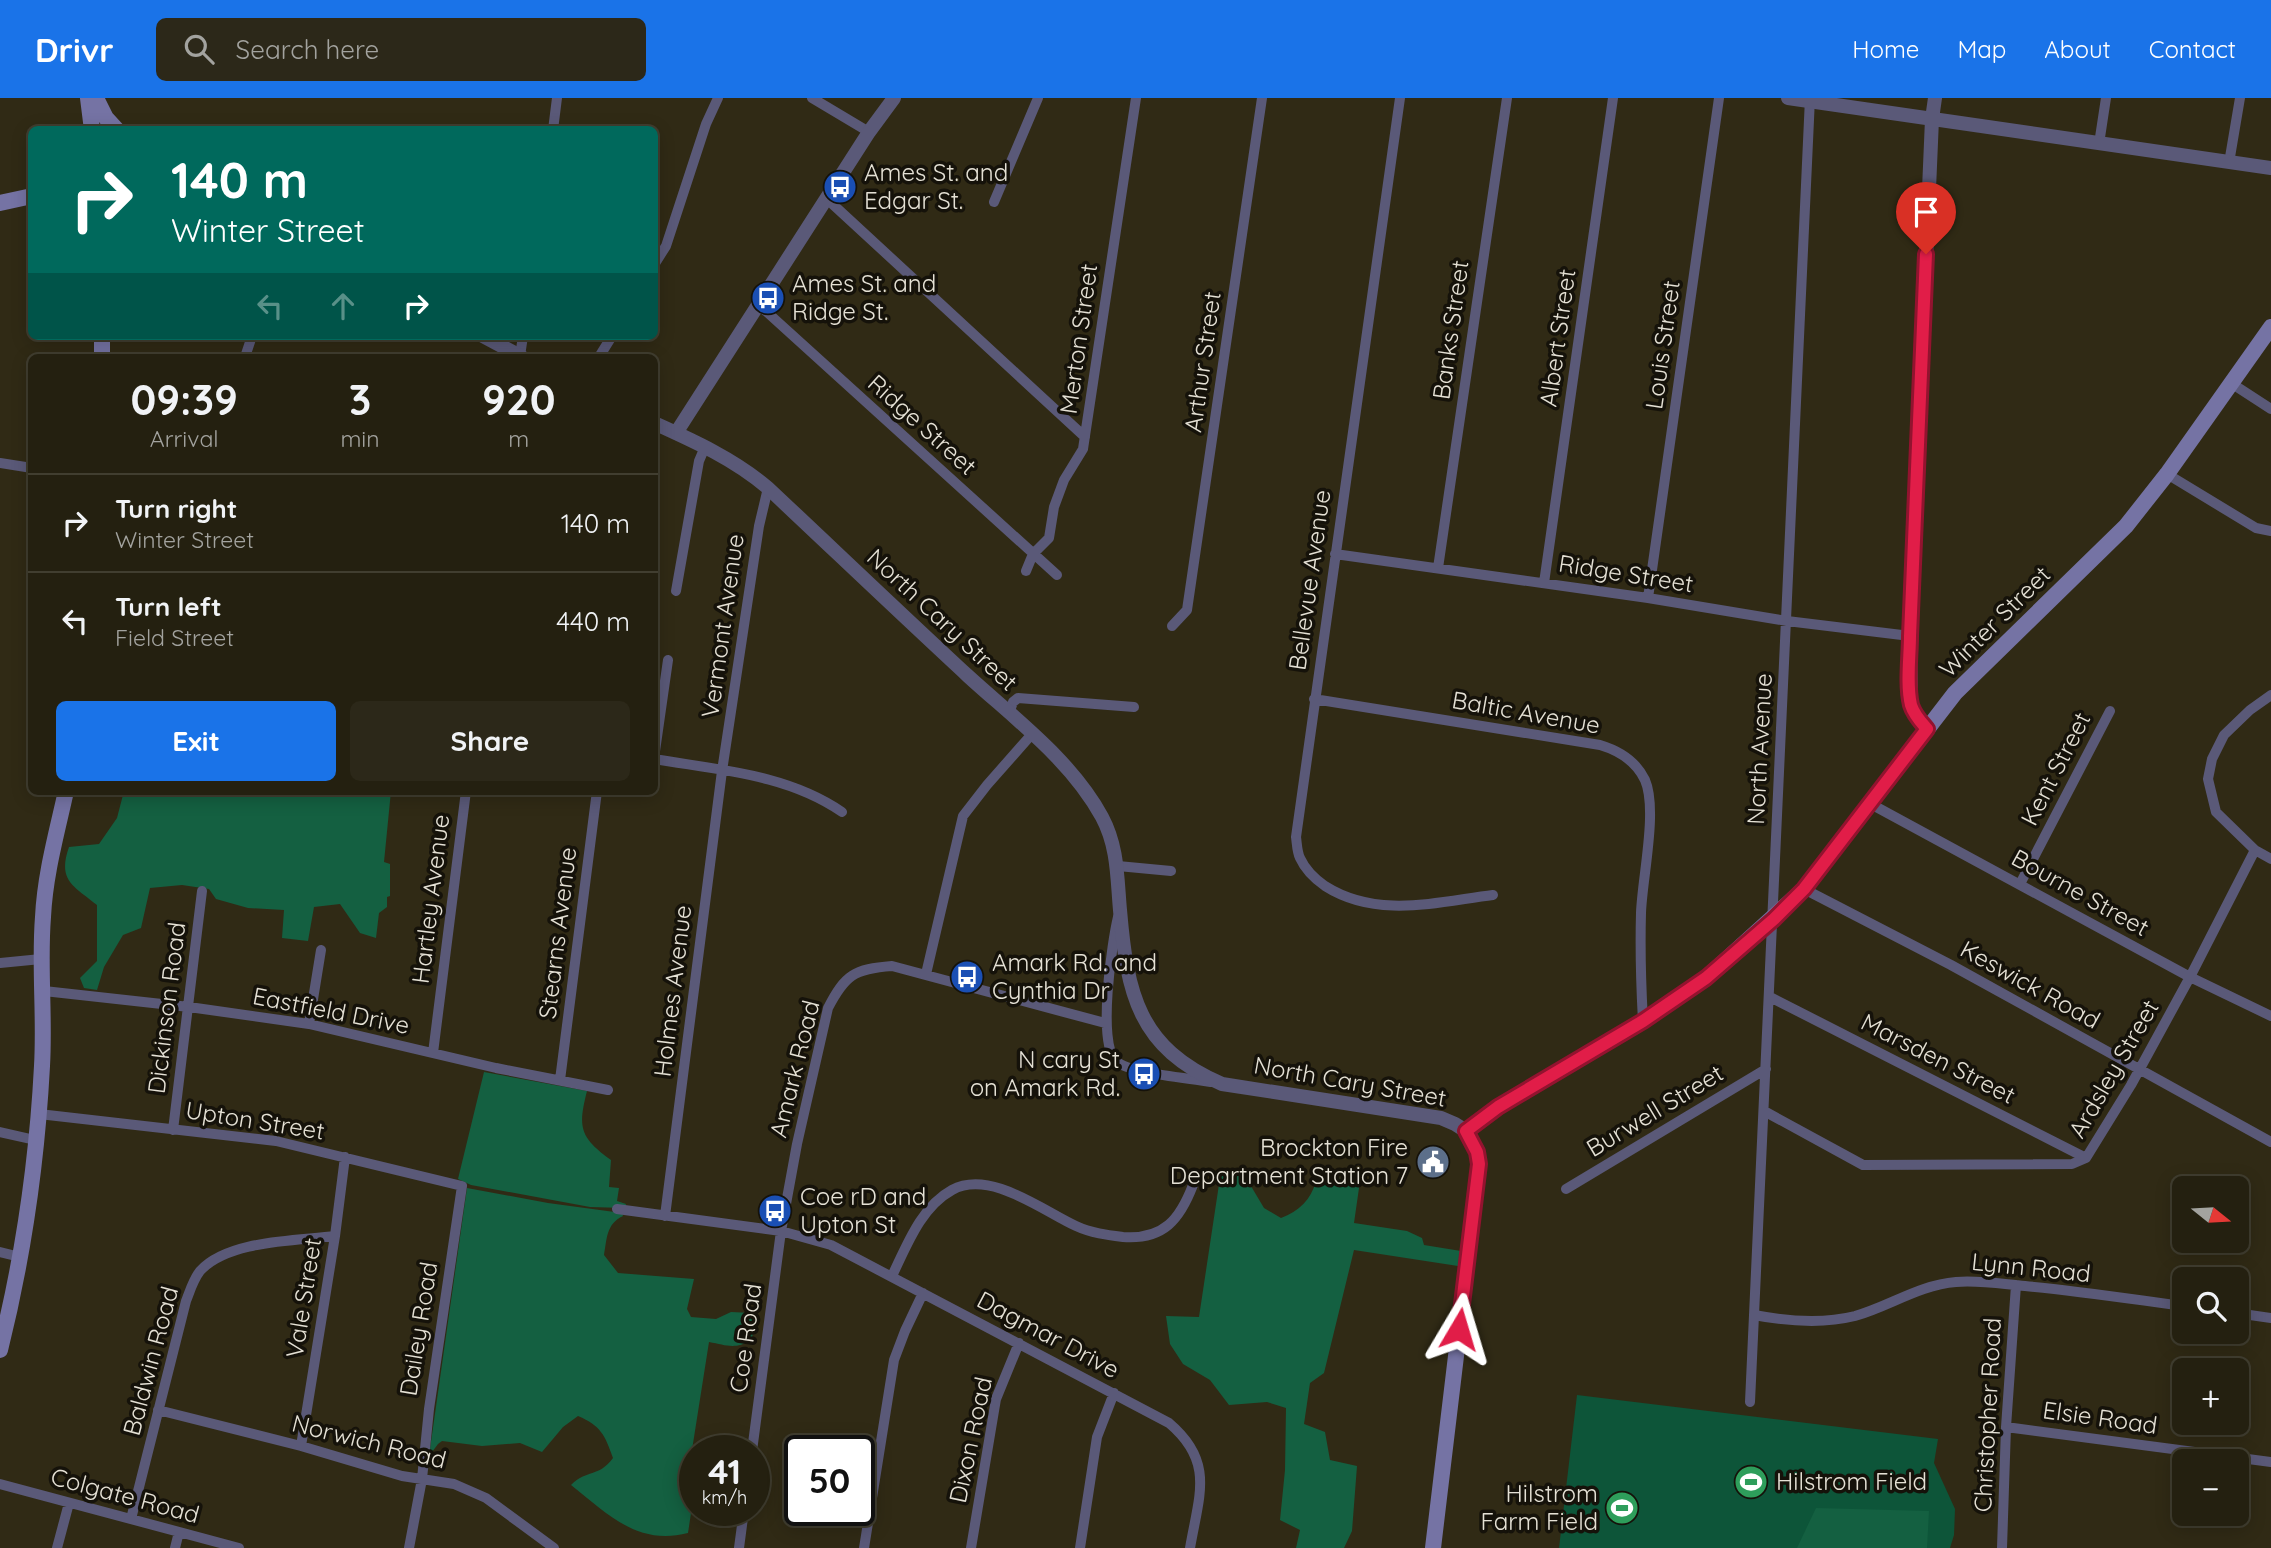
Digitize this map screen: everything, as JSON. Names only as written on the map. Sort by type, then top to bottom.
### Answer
[{"type":"main road","points":[[88,98],[92,126]]},
{"type":"main road","points":[[96,98],[113,126]]},
{"type":"main road","points":[[0,203],[28,197]]},
{"type":"main road","name":"Winter Street","points":[[1466,1131],[1498,1107],[1643,1021],[1706,978],[1774,919],[1804,889],[1955,692],[2126,526],[2167,474],[2271,327]]},
{"type":"main road","points":[[0,1350],[20,1257],[39,1114],[44,991],[41,958],[43,915],[48,870],[64,795]]},
{"type":"main road","name":"North Cary Street","points":[[1433,1548],[1479,1164],[1477,1152],[1466,1131]]},
{"type":"street","points":[[554,126],[557,98]]},
{"type":"street","points":[[658,259],[666,246],[702,135],[718,98]]},
{"type":"street","points":[[811,98],[869,132]]},
{"type":"street","points":[[676,433],[869,132],[894,98]]},
{"type":"street","points":[[994,202],[1038,98]]},
{"type":"street","name":"Merton Street","points":[[1026,571],[1033,554],[1049,538],[1064,480],[1083,449],[1136,98]]},
{"type":"street","name":"Arthur Street","points":[[1172,626],[1187,610],[1262,98]]},
{"type":"street","name":"Bellevue Avenue","points":[[1400,98],[1296,837],[1299,857],[1319,882],[1370,905],[1397,907],[1493,895]]},
{"type":"street","name":"Banks Street","points":[[1437,568],[1507,98]]},
{"type":"street","name":"Albert Street","points":[[1544,583],[1613,98]]},
{"type":"street","name":"Louis Street","points":[[1648,598],[1719,98]]},
{"type":"street","points":[[1788,98],[2271,168]]},
{"type":"street","points":[[1927,729],[1915,715],[1911,704],[1910,636],[1934,98]]},
{"type":"street","points":[[2099,144],[2106,98]]},
{"type":"street","points":[[2229,163],[2240,98]]},
{"type":"street","name":"North Avenue","points":[[1750,1402],[1810,100]]},
{"type":"street","points":[[827,198],[1085,437]]},
{"type":"street","name":"Ridge Street","points":[[758,304],[1057,575]]},
{"type":"street","points":[[490,340],[516,354]]},
{"type":"street","points":[[2231,383],[2271,409]]},
{"type":"street","name":"North Cary Street","points":[[658,425],[705,447],[750,473],[768,488],[1081,783],[1103,819],[1112,842],[1118,866],[1120,911],[1132,992],[1143,1020],[1161,1044],[1180,1060],[1195,1071],[1222,1084]]},
{"type":"street","points":[[676,591],[699,461],[705,447]]},
{"type":"street","points":[[0,463],[28,467]]},
{"type":"street","points":[[2167,474],[2256,528],[2271,531]]},
{"type":"street","name":"Vermont Avenue","points":[[722,771],[759,526],[768,488]]},
{"type":"street","name":"Ridge Street","points":[[1335,554],[1648,598],[1787,621],[1910,636]]},
{"type":"street","points":[[658,730],[668,660]]},
{"type":"street","points":[[2271,695],[2250,710],[2224,735],[2212,759],[2208,779],[2216,812],[2255,850],[2271,859]]},
{"type":"street","points":[[1009,713],[1013,702],[1018,698],[1134,707]]},
{"type":"street","name":"Baltic Avenue","points":[[1314,699],[1600,745],[1616,750],[1629,759],[1645,781],[1651,808],[1641,912],[1643,1021]]},
{"type":"street","name":"Kent Street","points":[[2020,884],[2110,711]]},
{"type":"street","points":[[926,974],[963,816],[1032,734]]},
{"type":"street","points":[[658,759],[780,782],[804,790],[842,812]]},
{"type":"street","name":"Holmes Avenue","points":[[666,1216],[722,771]]},
{"type":"street","name":"Hartley Avenue","points":[[433,1053],[465,795]]},
{"type":"street","name":"Stearns Avenue","points":[[560,1080],[596,795]]},
{"type":"street","name":"Bourne Street","points":[[1869,803],[2190,977],[2271,1016]]},
{"type":"street","name":"Ardsley Street","points":[[1764,1111],[1863,1165],[2072,1164],[2087,1158],[2190,977],[2255,850]]},
{"type":"street","points":[[1118,866],[1171,871]]},
{"type":"street","name":"Keswick Road","points":[[1804,889],[1951,965],[2271,1142]]},
{"type":"street","name":"Dickinson Road","points":[[173,1130],[202,891]]},
{"type":"street","name":"North Cary Street","points":[[1120,911],[1114,932],[1105,1023],[1108,1049],[1115,1061],[1129,1069],[1441,1118],[1466,1131]]},
{"type":"street","points":[[309,1024],[321,950]]},
{"type":"street","points":[[0,962],[41,958]]},
{"type":"street","name":"Amark Road","points":[[781,1231],[797,1144],[828,1008],[838,988],[850,976],[867,968],[892,966],[1105,1023]]},
{"type":"street","name":"Eastfield Drive","points":[[44,991],[309,1024],[608,1090]]},
{"type":"street","name":"Marsden Street","points":[[1770,997],[2087,1158]]},
{"type":"street","name":"Burwell Street","points":[[1566,1189],[1766,1069]]},
{"type":"street","name":"Upton Street","points":[[39,1114],[276,1141],[462,1186]]},
{"type":"street","points":[[0,1132],[35,1140]]},
{"type":"street","name":"Vale Street","points":[[301,1446],[345,1157]]},
{"type":"street","points":[[892,1276],[929,1209],[941,1197],[964,1185],[981,1184],[1009,1192],[1078,1227],[1131,1237],[1154,1233],[1177,1218],[1193,1185]]},
{"type":"street","name":"Dailey Road","points":[[409,1548],[422,1479],[429,1409],[462,1186]]},
{"type":"street","points":[[617,1209],[781,1231]]},
{"type":"street","name":"Dagmar Drive","points":[[781,1231],[831,1245],[1169,1423],[1190,1443],[1196,1455],[1201,1480],[1191,1548]]},
{"type":"street","name":"Coe Road","points":[[754,1435],[781,1231]]},
{"type":"street","name":"Baldwin Road","points":[[131,1519],[186,1301],[200,1272],[218,1258],[238,1250],[335,1236]]},
{"type":"street","points":[[0,1252],[20,1257]]},
{"type":"street","name":"Lynn Road","points":[[1754,1315],[1799,1321],[1831,1320],[1855,1315],[1938,1284],[1982,1281],[2172,1304]]},
{"type":"street","name":"Christopher Road","points":[[2002,1548],[2006,1427],[2016,1285]]},
{"type":"street","points":[[863,1548],[894,1360],[923,1293]]},
{"type":"street","points":[[2249,1315],[2271,1318]]},
{"type":"street","name":"Dixon Road","points":[[971,1548],[996,1399],[1019,1343]]},
{"type":"street","points":[[1080,1548],[1097,1437],[1114,1393]]},
{"type":"street","name":"Norwich Road","points":[[159,1410],[301,1446],[402,1476],[454,1484],[486,1498],[554,1548]]},
{"type":"street","name":"Elsie Road","points":[[2006,1427],[2271,1462]]},
{"type":"street","name":"Colgate Road","points":[[0,1484],[239,1548]]},
{"type":"street","points":[[57,1548],[69,1503]]},
{"type":"street","points":[[739,1548],[742,1526]]},
{"type":"street","points":[[175,1548],[179,1532]]},
{"type":"green space","points":[[123,795],[391,795],[384,862],[390,864],[390,896],[387,897],[387,907],[379,913],[376,938],[360,933],[340,904],[314,907],[308,941],[282,938],[284,910],[248,908],[216,899],[209,889],[182,885],[150,888],[141,928],[123,935],[104,967],[97,990],[84,988],[80,978],[97,961],[97,905],[70,882],[65,868],[66,858],[69,847],[99,844],[117,818]]},
{"type":"green space","points":[[484,1072],[587,1091],[582,1114],[584,1130],[592,1145],[611,1160],[609,1187],[619,1188],[617,1201],[626,1204],[625,1208],[590,1207],[471,1185],[458,1179]]},
{"type":"green space","points":[[1221,1171],[1245,1176],[1264,1208],[1281,1218],[1303,1204],[1316,1181],[1324,1177],[1360,1181],[1354,1223],[1407,1231],[1422,1238],[1424,1245],[1461,1251],[1458,1266],[1354,1250],[1324,1373],[1310,1383],[1304,1424],[1325,1432],[1330,1460],[1357,1466],[1352,1531],[1344,1548],[1296,1548],[1300,1530],[1280,1520],[1285,1470],[1286,1408],[1267,1402],[1229,1405],[1210,1380],[1183,1364],[1170,1344],[1166,1316],[1199,1317]]},
{"type":"green space","points":[[467,1188],[622,1213],[623,1216],[610,1228],[604,1255],[618,1273],[694,1279],[687,1309],[691,1317],[716,1319],[731,1312],[752,1313],[757,1322],[751,1340],[745,1343],[735,1346],[709,1342],[694,1435],[679,1435],[679,1526],[689,1526],[688,1533],[670,1536],[638,1531],[624,1525],[571,1485],[602,1468],[613,1458],[601,1432],[578,1416],[563,1427],[542,1452],[520,1443],[482,1446],[442,1441],[429,1456]]},
{"type":"green space","points":[[1577,1395],[1938,1439],[1934,1463],[1955,1509],[1954,1535],[1950,1548],[1559,1548]]},
{"type":"green space","points":[[1816,1508],[1929,1511],[1927,1548],[1797,1548]]},
{"type":"place","name":"Ames St. and Edgar St.","points":[[840,187]]},
{"type":"place","name":"Ames St. and Ridge St.","points":[[768,298]]},
{"type":"place","name":"Amark Rd. and Cynthia Dr","points":[[967,977]]},
{"type":"place","name":"N cary St on Amark Rd.","points":[[1144,1074]]},
{"type":"place","name":"Brockton Fire Department Station 7","points":[[1433,1162]]},
{"type":"place","name":"Coe rD and Upton St","points":[[775,1211]]},
{"type":"place","name":"Hilstrom Field","points":[[1751,1482]]},
{"type":"place","name":"Hilstrom Farm Field","points":[[1622,1508]]},
{"type":"route","points":[[1459,1329],[1479,1164],[1477,1152],[1466,1131],[1498,1107],[1643,1021],[1706,978],[1774,919],[1804,889],[1927,729],[1915,715],[1911,704],[1910,684],[1926,254]]}]
